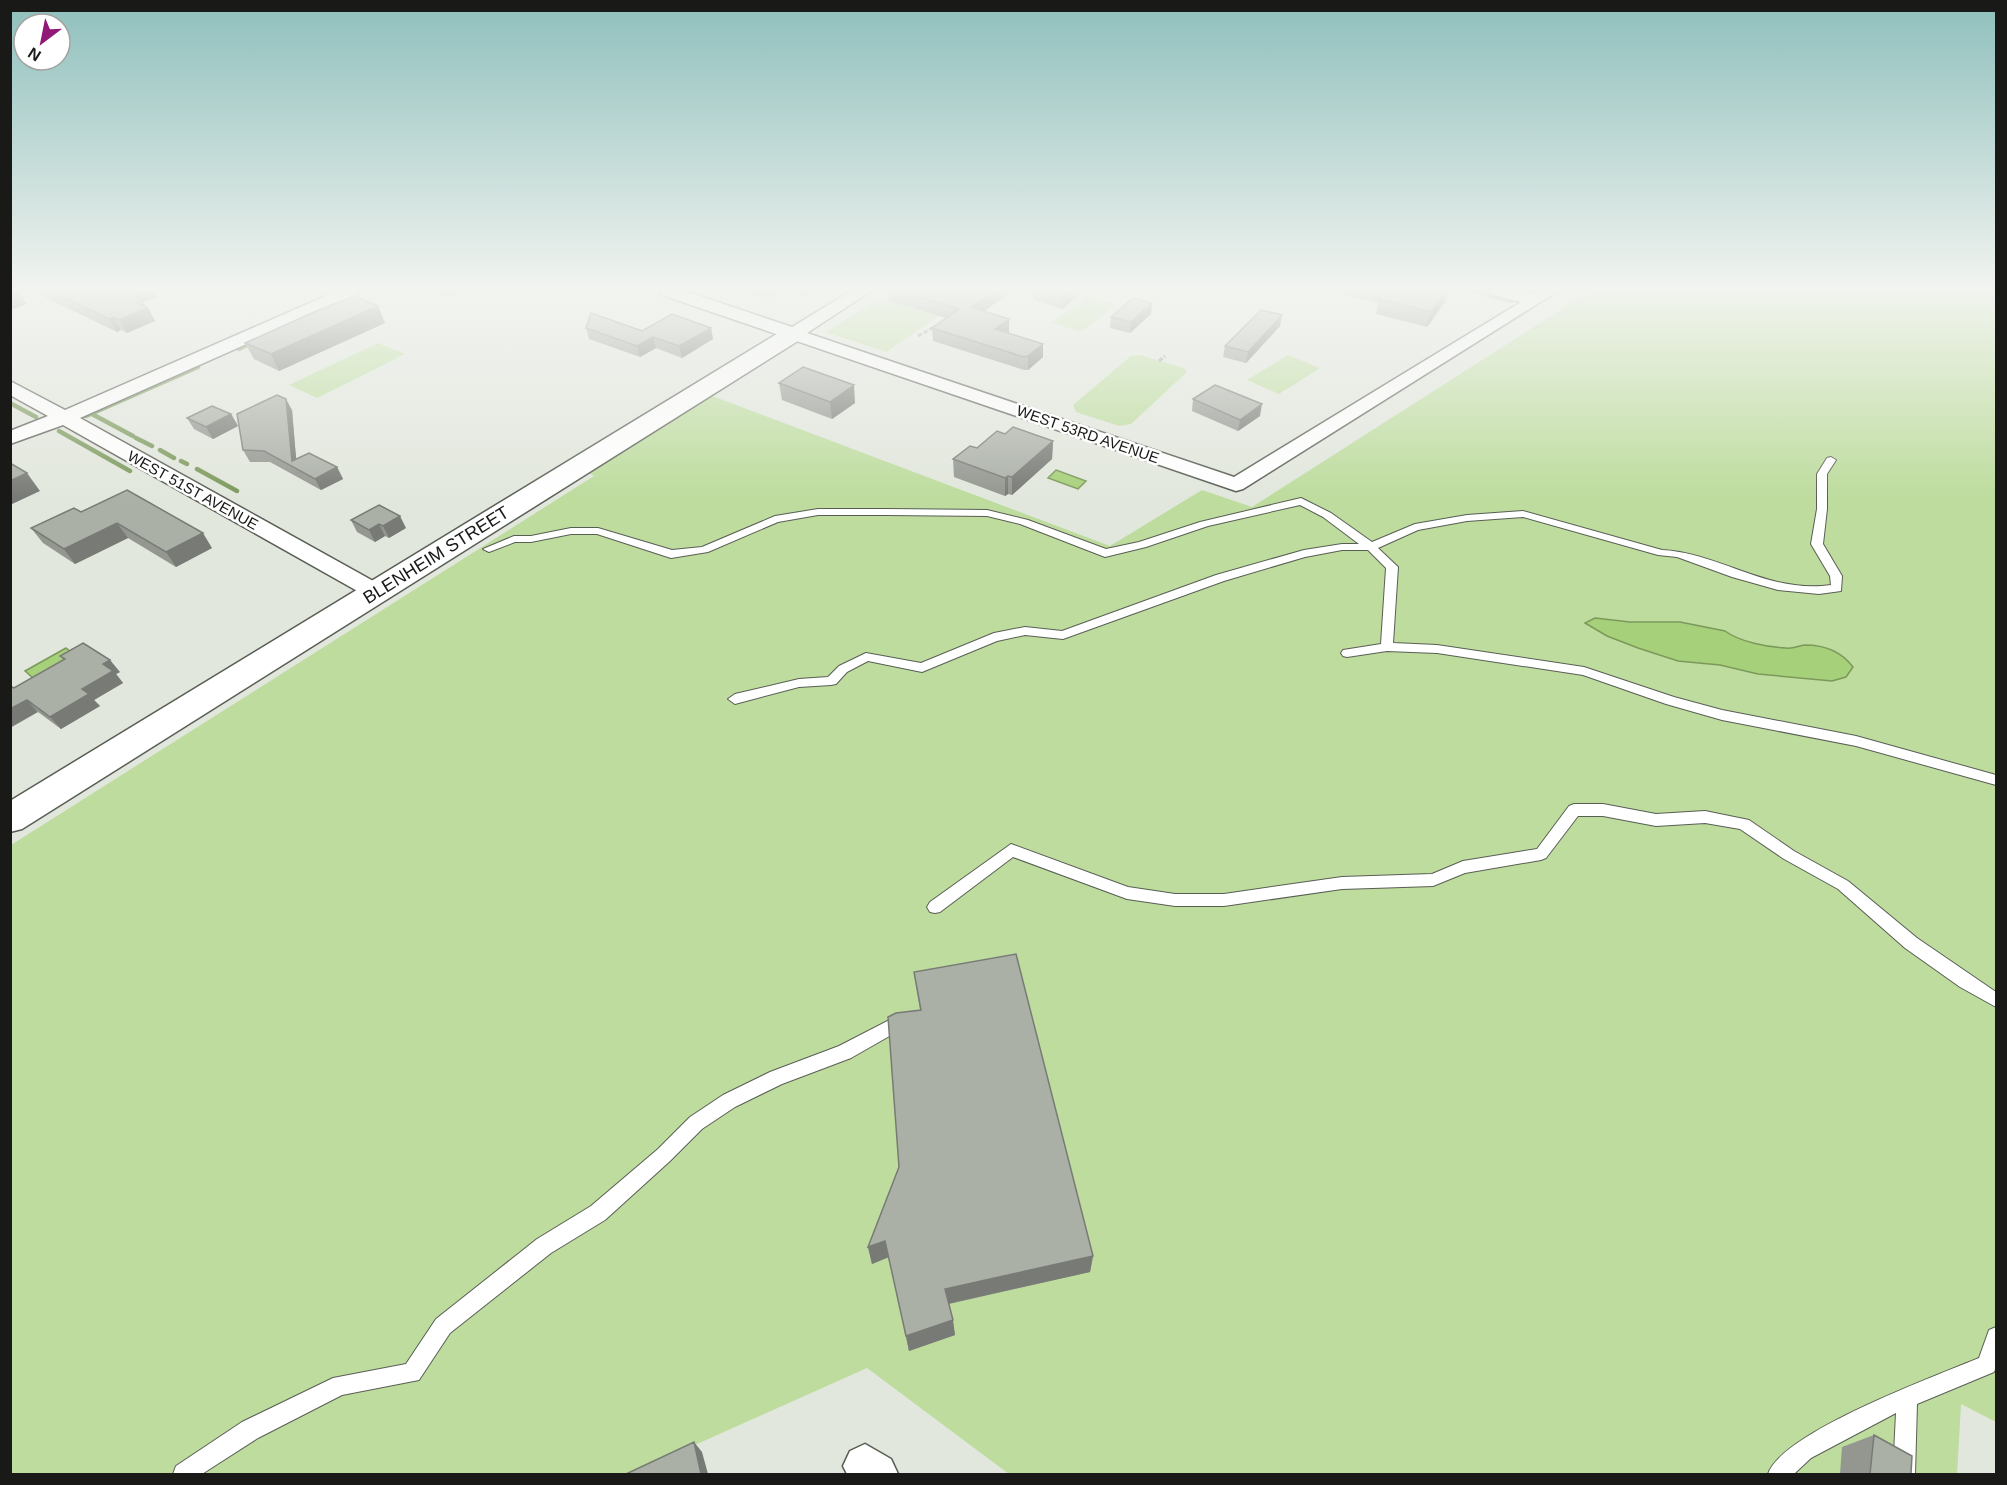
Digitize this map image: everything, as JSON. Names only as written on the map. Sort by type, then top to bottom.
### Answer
[{"type":"street","points":[[10,438],[193,360]]},
{"type":"street","name":"BLENHEIM STREET","points":[[10,819],[750,360]]},
{"type":"street","name":"WEST 53RD AVENUE","points":[[870,360],[1236,485],[1438,360]]},
{"type":"street","name":"WEST 51ST AVENUE","points":[[10,387],[375,592]]},
{"type":"lane","points":[[735,699],[799,683],[831,681],[843,669],[866,657],[922,668],[994,637],[1025,631],[1063,635],[1220,578],[1304,554],[1342,548],[1371,547],[1414,527],[1467,518],[1523,514],[1662,553],[1678,554],[1784,587],[1821,592],[1837,588],[1836,576],[1817,544],[1822,509],[1822,474],[1831,460]]},
{"type":"lane","points":[[489,549],[514,539],[531,539],[571,531],[598,531],[671,554],[704,550],[775,519],[818,512],[936,512],[987,513],[1024,522],[1105,553],[1142,545],[1215,521],[1300,501],[1327,515],[1371,547],[1392,567],[1387,647]]},
{"type":"lane","points":[[1347,654],[1387,647],[1437,649],[1584,671],[1671,701],[1722,715],[1856,741],[1996,780]]},
{"type":"lane","points":[[934,907],[1011,850],[1127,893],[1175,900],[1224,900],[1342,883],[1433,880],[1463,867],[1541,854],[1575,810],[1604,810],[1656,820],[1705,817],[1744,824],[1789,855],[1843,885],[1911,943],[1996,1000]]},
{"type":"lane","points":[[184,1474],[250,1430],[340,1385],[412,1373],[444,1326],[544,1246],[598,1213],[664,1155],[696,1123],[738,1097],[776,1078],[845,1052],[901,1021]]},
{"type":"lane","points":[[1779,1474],[1803,1450],[1907,1397],[1987,1365],[1996,1337]]},
{"type":"lane","points":[[1904,1474],[1907,1397]]},
{"type":"shaded area","points":[[341,360],[392,360],[317,398],[289,385]]},
{"type":"shaded area","points":[[1126,360],[1158,360],[1184,368],[1187,372],[1131,424],[1119,426],[1076,412],[1073,405]]},
{"type":"shaded area","points":[[1279,360],[1301,360],[1320,368],[1279,394],[1247,380]]},
{"type":"shaded area","points":[[1482,360],[1996,360],[1996,1422],[1961,1404],[1957,1474],[1009,1474],[867,1368],[630,1474],[11,1474],[11,845],[594,476],[584,470],[707,394],[1110,546],[1202,490],[1252,507]]},
{"type":"shaded area","points":[[1056,470],[1086,481],[1078,489],[1048,478]]},
{"type":"shaded area","points":[[1595,618],[1630,622],[1680,622],[1725,631],[1738,638],[1762,645],[1789,648],[1805,645],[1819,646],[1838,653],[1853,667],[1846,677],[1832,681],[1758,674],[1720,665],[1678,661],[1607,636],[1585,623]]},
{"type":"shaded area","points":[[66,648],[75,655],[33,678],[25,671]]},
{"type":"building","points":[[803,367],[854,385],[830,402],[779,383]]},
{"type":"building","points":[[1215,385],[1262,404],[1240,420],[1193,399]]},
{"type":"building","points":[[277,395],[286,399],[292,461],[309,453],[337,467],[315,479],[264,451],[243,450],[237,414]]},
{"type":"building","points":[[212,406],[231,414],[206,427],[187,418]]},
{"type":"building","points":[[1013,427],[1053,441],[1012,477],[1005,478],[953,459],[970,446],[977,448],[997,431],[1005,434]]},
{"type":"building","points":[[10,463],[27,473],[10,481]]},
{"type":"building","points":[[127,490],[203,533],[166,552],[117,523],[64,549],[31,528],[74,508],[81,512]]},
{"type":"building","points":[[379,505],[400,516],[383,526],[379,524],[369,530],[351,520]]},
{"type":"building","points":[[83,643],[110,660],[103,664],[113,671],[82,689],[89,694],[50,717],[27,700],[10,709],[10,686],[14,688],[65,659],[60,656]]},
{"type":"building","points":[[1016,954],[1093,1256],[945,1289],[953,1320],[906,1336],[885,1241],[868,1247],[899,1167],[888,1017],[896,1013],[921,1010],[914,972]]},
{"type":"building","points":[[1874,1435],[1912,1456],[1911,1474],[1870,1474]]},
{"type":"building","points":[[694,1442],[701,1474],[626,1474]]},
{"type":"waterway","points":[[86,416],[198,367]]},
{"type":"waterway","points":[[10,403],[36,417]]},
{"type":"waterway","points":[[92,414],[133,436]]},
{"type":"waterway","points":[[59,431],[130,471]]},
{"type":"waterway","points":[[136,438],[152,446]]},
{"type":"waterway","points":[[160,450],[174,458]]},
{"type":"waterway","points":[[181,461],[187,464]]},
{"type":"waterway","points":[[197,469],[237,491]]}]
